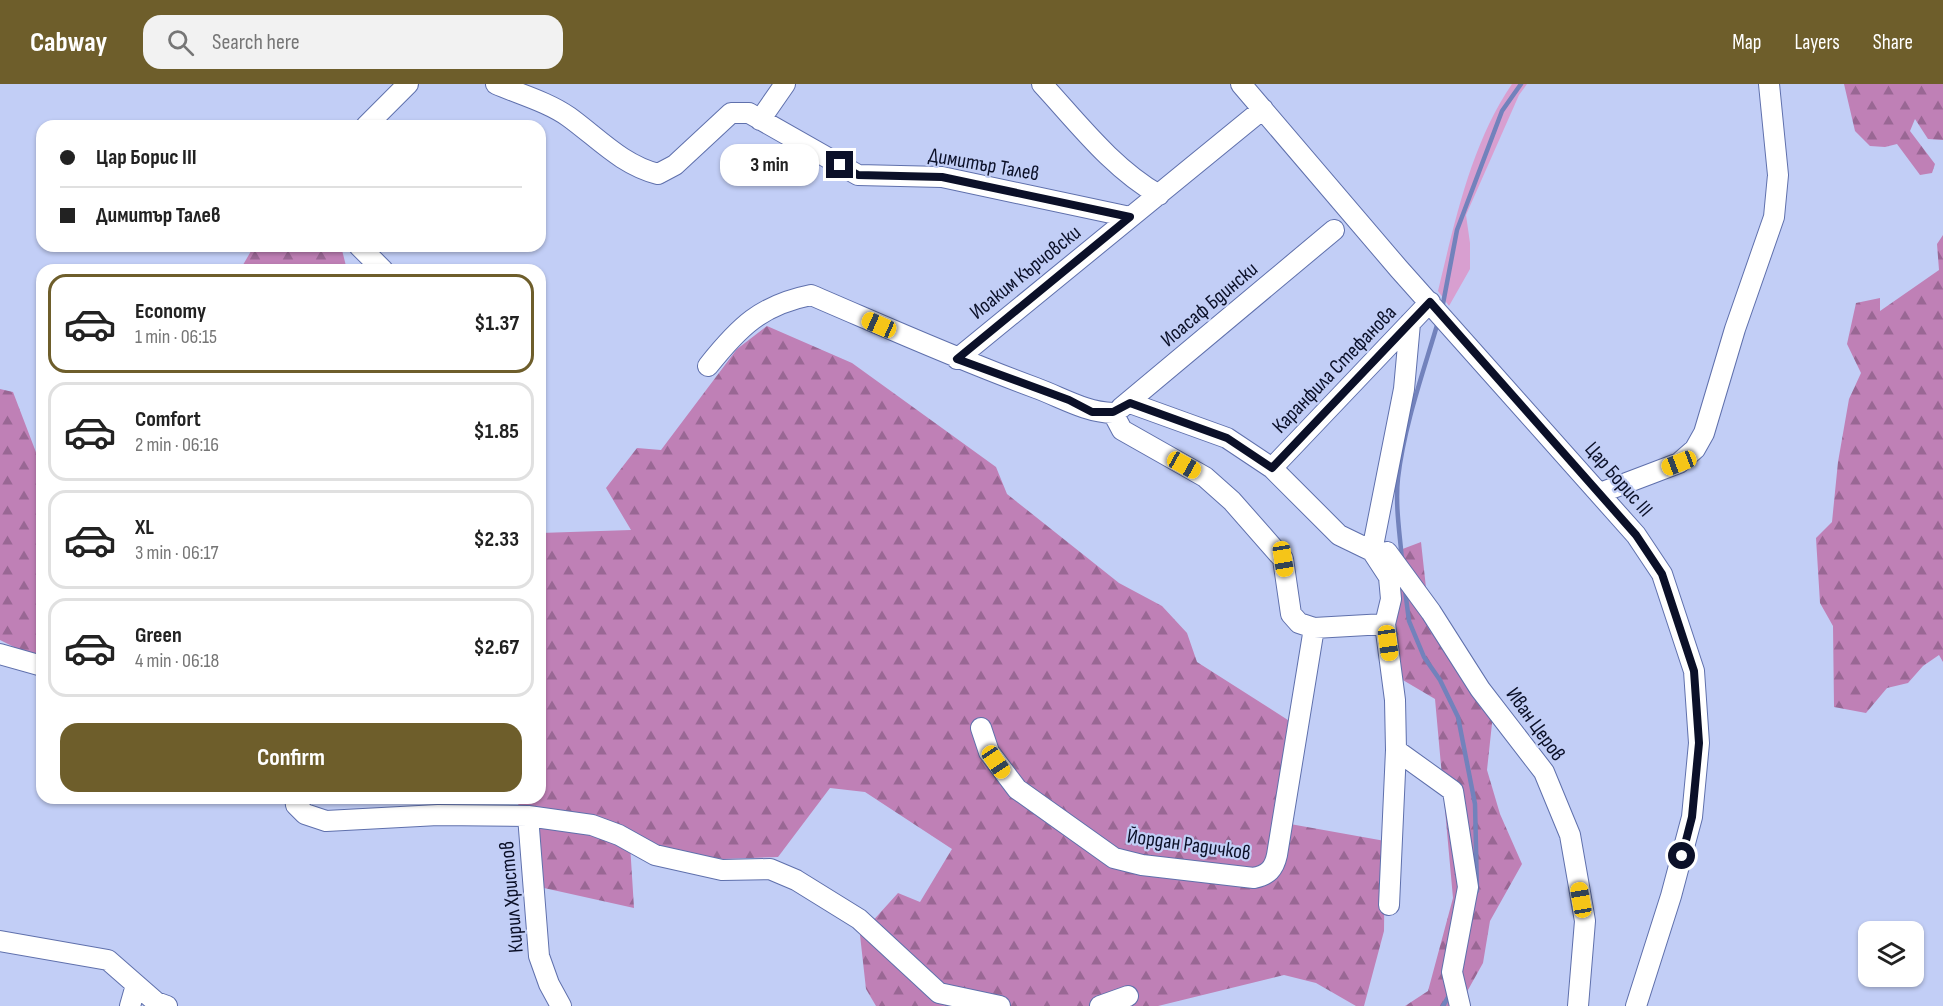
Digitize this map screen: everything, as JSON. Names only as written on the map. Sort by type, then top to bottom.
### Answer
[{"type":"street","points":[[372,120],[408,84]]},
{"type":"street","name":"Димитър Талев","points":[[496,84],[567,116],[618,157],[642,170],[658,174],[675,165],[731,114],[748,113],[858,175],[942,177],[1130,217]]},
{"type":"street","points":[[760,120],[785,84]]},
{"type":"street","points":[[1042,84],[1135,181],[1159,195]]},
{"type":"street","name":"Цар Борис III","points":[[1241,84],[1454,330],[1636,535],[1662,574],[1694,671],[1699,743],[1692,817],[1671,896],[1636,1006]]},
{"type":"street","points":[[1600,494],[1679,463],[1695,449],[1704,433],[1735,329],[1774,218],[1778,175],[1769,84]]},
{"type":"street","name":"Иоаким Кърчовски","points":[[957,359],[1263,109]]},
{"type":"street","name":"Иоасаф Бдински","points":[[1121,408],[1334,230]]},
{"type":"street","points":[[365,252],[377,264]]},
{"type":"street","points":[[708,366],[725,345],[758,313],[789,299],[811,295],[957,359],[1069,400],[1092,412],[1121,408],[1227,438],[1272,468],[1339,534],[1374,543]]},
{"type":"street","name":"Каранфила Стефанова","points":[[1272,468],[1430,302]]},
{"type":"street","points":[[1389,905],[1396,750],[1395,700],[1385,624],[1391,598],[1389,577],[1374,543],[1404,389],[1410,323]]},
{"type":"street","points":[[1121,408],[1122,430],[1204,477],[1232,501],[1283,559],[1291,615],[1299,623],[1314,628],[1385,624]]},
{"type":"street","name":"Иван Церов","points":[[1374,543],[1431,612],[1480,689],[1544,772],[1570,835],[1585,921],[1578,1006]]},
{"type":"street","name":"Йордан Радичков","points":[[981,728],[989,752],[1017,789],[1114,858],[1142,865],[1254,878],[1262,876],[1272,868],[1277,855],[1314,628]]},
{"type":"street","points":[[0,654],[36,664]]},
{"type":"street","points":[[1396,750],[1453,791],[1468,887],[1456,990]]},
{"type":"street","points":[[296,804],[305,814],[326,821],[438,815],[528,816],[592,825],[619,835],[655,855],[722,870],[770,869],[796,880],[859,919],[939,993],[1000,1006]]},
{"type":"street","name":"Кирил Христов","points":[[528,816],[539,956],[549,984],[561,1006]]},
{"type":"street","points":[[0,941],[108,960],[156,1002],[167,1006]]},
{"type":"street","points":[[130,1006],[136,985]]},
{"type":"street","points":[[1100,1006],[1128,996]]},
{"type":"shaded area","points":[[1512,84],[1527,84],[1519,95],[1466,215],[1470,243],[1470,269],[1449,306],[1438,291],[1458,211],[1475,157],[1498,107]]},
{"type":"green space","points":[[1844,84],[1943,84],[1943,140],[1928,139],[1915,119],[1910,131],[1935,164],[1932,173],[1920,175],[1897,144],[1885,147],[1870,146],[1855,131]]},
{"type":"green space","points":[[1943,235],[1943,662],[1939,655],[1923,666],[1908,683],[1887,688],[1866,713],[1834,707],[1833,626],[1820,603],[1816,538],[1832,522],[1838,462],[1849,399],[1861,373],[1847,344],[1856,303],[1880,298],[1880,311],[1939,270],[1937,244]]},
{"type":"green space","points":[[250,252],[342,252],[346,264],[244,264]]},
{"type":"green space","points":[[767,326],[852,363],[996,467],[1007,494],[1119,583],[1162,606],[1187,633],[1197,662],[1291,722],[1279,822],[1385,841],[1384,931],[1364,1006],[1356,1006],[1316,983],[1284,975],[1158,1006],[876,1006],[866,989],[860,935],[898,893],[920,902],[952,849],[865,792],[830,788],[778,857],[723,859],[630,844],[634,908],[535,886],[518,804],[546,804],[546,533],[631,530],[606,488],[637,448],[661,450],[737,349]]},
{"type":"green space","points":[[0,389],[13,392],[36,452],[36,658],[0,640]]},
{"type":"green space","points":[[1421,542],[1427,597],[1494,705],[1487,770],[1500,814],[1522,864],[1490,921],[1483,963],[1459,1006],[1405,1006],[1428,991],[1453,898],[1435,699],[1391,673],[1384,556]]},
{"type":"waterway","points":[[1442,309],[1457,230],[1502,111],[1521,84]]},
{"type":"waterway","points":[[1402,561],[1397,499],[1401,458],[1438,322]]},
{"type":"waterway","points":[[1405,590],[1409,621],[1424,657],[1440,680],[1458,717],[1475,804],[1477,891]]},
{"type":"waterway","points":[[1443,1006],[1450,994]]},
{"type":"route","points":[[840,165],[858,175],[942,177],[1130,217],[957,359],[1069,400],[1092,412],[1113,412],[1130,403],[1227,438],[1272,468],[1430,302],[1636,535],[1662,574],[1694,671],[1699,743],[1692,817],[1682,856]]}]
